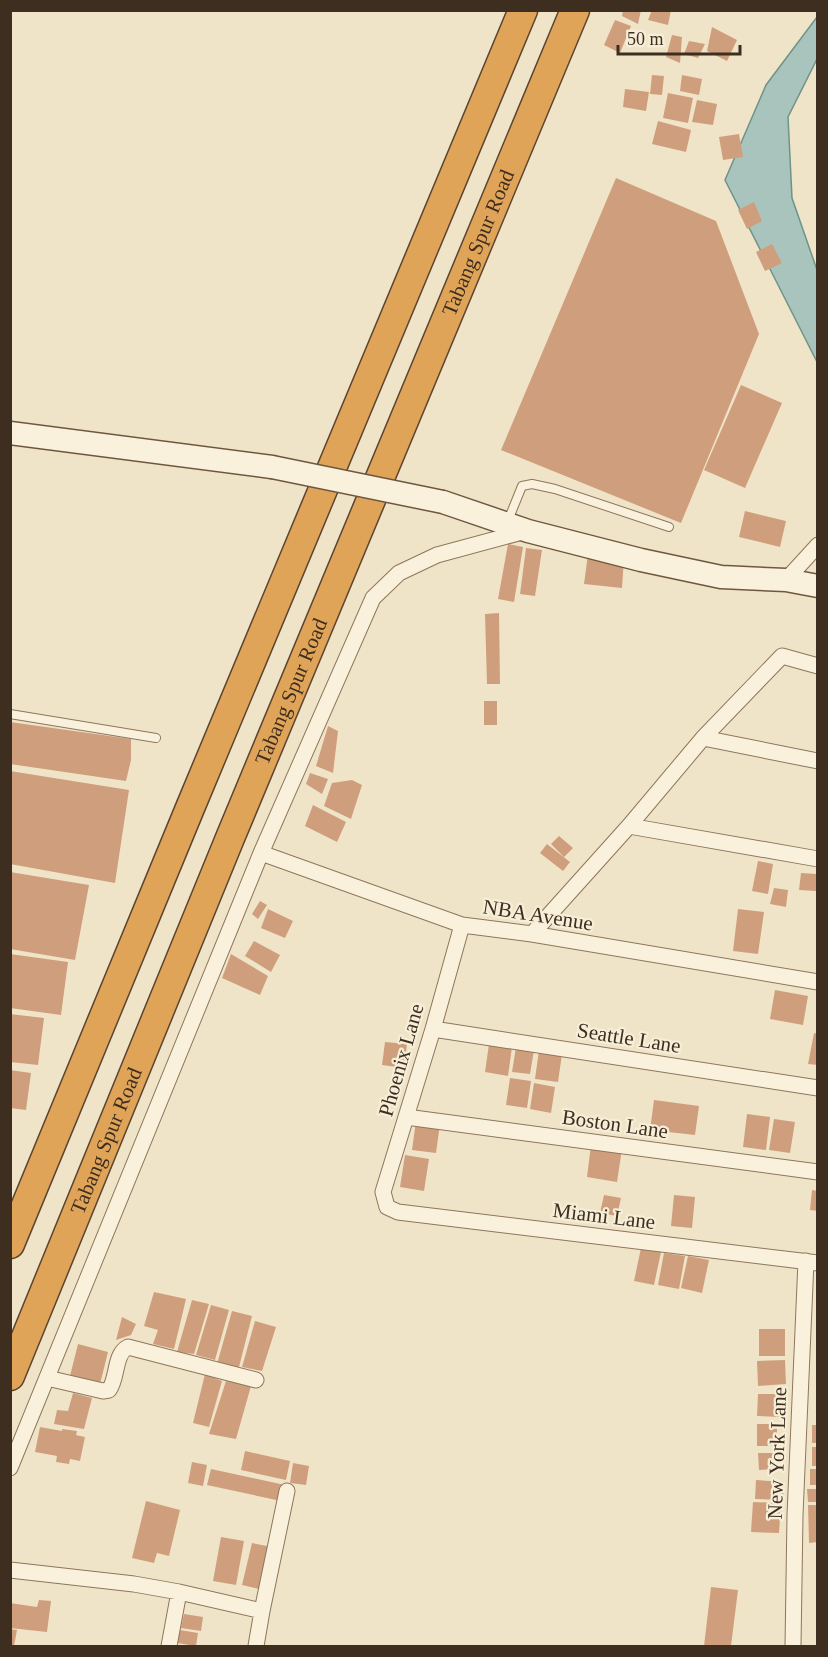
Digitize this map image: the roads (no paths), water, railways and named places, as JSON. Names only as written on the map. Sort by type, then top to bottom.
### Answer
[{"type":"highway","points":[[10,1244],[523,10]]},
{"type":"highway","name":"Tabang Spur Road","points":[[10,1376],[230,838],[575,10]]},
{"type":"street","points":[[10,433],[272,467],[443,502],[517,527],[641,560],[721,577],[786,580],[818,586]]},
{"type":"street","points":[[10,1468],[261,853],[373,598],[399,573],[437,555],[517,527]]},
{"type":"street","points":[[786,580],[818,545]]},
{"type":"street","points":[[532,934],[703,738],[782,656],[818,666]]},
{"type":"street","points":[[703,738],[818,761]]},
{"type":"street","points":[[628,826],[818,859]]},
{"type":"street","name":"NBA Avenue","points":[[261,853],[462,925],[532,934],[818,982]]},
{"type":"street","name":"Phoenix Lane","points":[[387,1207],[383,1192],[462,925]]},
{"type":"street","name":"Seattle Lane","points":[[433,1029],[818,1088]]},
{"type":"street","name":"Boston Lane","points":[[406,1118],[818,1172]]},
{"type":"street","name":"Miami Lane","points":[[387,1207],[398,1212],[812,1262]]},
{"type":"street","name":"New York Lane","points":[[793,1647],[795,1515],[812,1262]]},
{"type":"street","points":[[47,1378],[103,1391],[109,1390],[120,1356],[128,1347],[256,1380]]},
{"type":"street","points":[[256,1647],[287,1491]]},
{"type":"street","points":[[10,1570],[134,1584],[262,1611]]},
{"type":"street","points":[[169,1647],[179,1592]]},
{"type":"lane","points":[[517,527],[522,486],[532,484],[555,489],[669,527]]},
{"type":"lane","points":[[10,714],[156,738]]},
{"type":"water","points":[[817,17],[817,59],[788,117],[792,198],[817,270],[817,362],[725,180],[766,85]]}]
